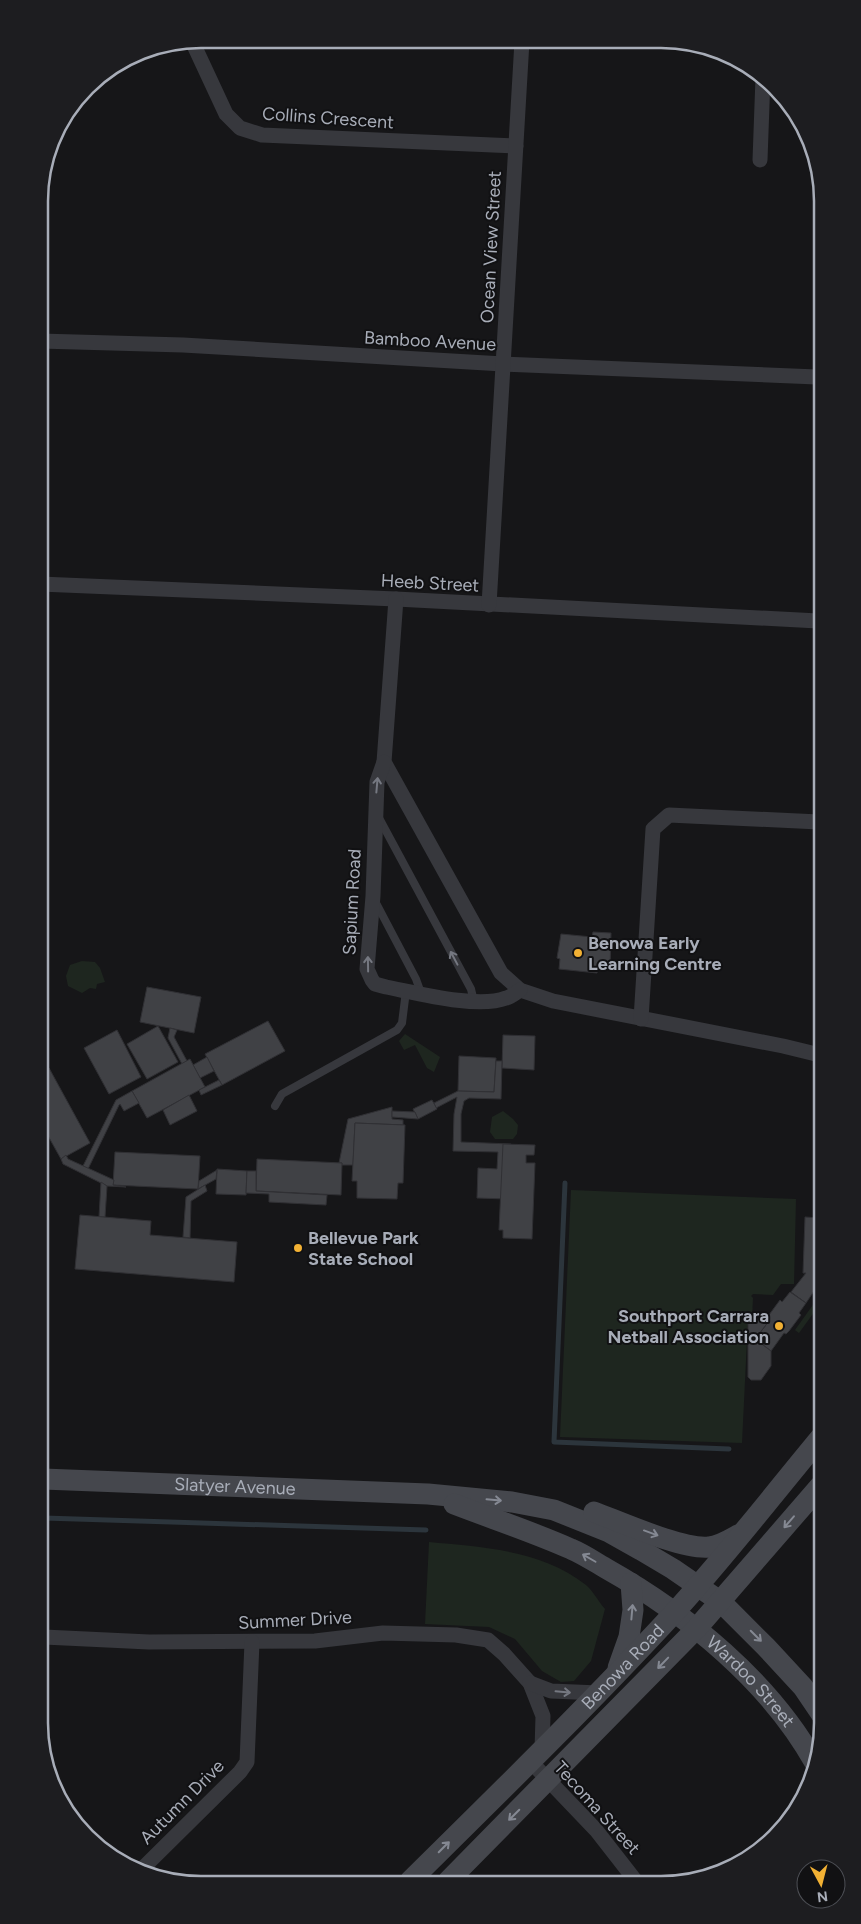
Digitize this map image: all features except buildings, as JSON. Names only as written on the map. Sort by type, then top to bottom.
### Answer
[{"type":"main road","name":"Benowa Road","points":[[415,1876],[616,1675],[674,1612],[813,1446]]},
{"type":"main road","name":"Slatyer Avenue","points":[[48,1479],[428,1494],[512,1502],[554,1510],[609,1532],[697,1585]]},
{"type":"main road","name":"Slatyer Avenue","points":[[428,1494],[572,1549],[631,1583],[697,1628]]},
{"type":"main road","name":"Benowa Road","points":[[453,1876],[697,1628],[813,1495]]},
{"type":"main road","points":[[554,1510],[594,1512],[670,1540],[701,1547],[719,1545],[742,1533]]},
{"type":"main road","points":[[616,1675],[628,1637],[633,1610],[631,1583]]},
{"type":"main road","name":"Wardoo Street","points":[[697,1585],[721,1602],[766,1646],[803,1687],[813,1702]]},
{"type":"main road","name":"Wardoo Street","points":[[697,1628],[779,1710],[810,1756]]},
{"type":"street","name":"Collins Crescent","points":[[196,48],[226,114],[240,128],[262,135],[516,146]]},
{"type":"street","name":"Ocean View Street","points":[[489,605],[522,48]]},
{"type":"street","points":[[760,160],[763,88]]},
{"type":"street","name":"Bamboo Avenue","points":[[48,341],[183,345],[503,364],[814,377]]},
{"type":"street","name":"Heeb Street","points":[[48,584],[396,599],[814,621]]},
{"type":"street","name":"Sapium Road","points":[[396,599],[384,762],[377,782],[367,963],[369,976],[375,984],[381,986],[474,1002],[490,1002],[508,998],[520,990]]},
{"type":"street","points":[[384,762],[490,955],[501,972],[520,990],[553,1001],[813,1053]]},
{"type":"street","points":[[641,1019],[653,829],[669,815],[814,822]]},
{"type":"street","name":"Summer Drive","points":[[48,1637],[149,1642],[252,1642],[315,1641],[383,1633],[456,1635],[488,1640],[504,1654],[530,1683],[543,1716],[537,1756]]},
{"type":"street","name":"Autumn Drive","points":[[145,1866],[240,1772],[247,1762],[252,1642]]},
{"type":"street","name":"Summer Drive","points":[[530,1683],[551,1691],[599,1693]]},
{"type":"street","name":"Tecoma Street","points":[[537,1756],[548,1781],[596,1830],[632,1876]]},
{"type":"lane","points":[[376,812],[471,989],[474,1002]]},
{"type":"lane","points":[[275,1106],[282,1094],[397,1030],[402,1023],[416,979],[372,896]]},
{"type":"shaded area","points":[[82,961],[95,962],[100,968],[105,982],[97,984],[96,989],[90,988],[82,993],[68,986],[66,976],[70,965]]},
{"type":"shaded area","points":[[405,1034],[440,1057],[434,1072],[427,1068],[415,1045],[404,1050],[399,1041]]},
{"type":"shaded area","points":[[503,1111],[518,1125],[517,1134],[513,1139],[495,1139],[490,1132],[492,1117]]},
{"type":"shaded area","points":[[571,1190],[796,1199],[794,1284],[781,1284],[773,1295],[753,1294],[751,1296],[753,1298],[752,1319],[748,1319],[742,1443],[560,1437]]},
{"type":"shaded area","points":[[813,1304],[813,1313],[799,1333],[795,1330]]},
{"type":"shaded area","points":[[429,1542],[511,1552],[531,1557],[569,1573],[586,1585],[605,1609],[591,1661],[574,1681],[561,1682],[542,1671],[515,1639],[489,1627],[425,1624]]},
{"type":"waterway","points":[[565,1183],[554,1442],[729,1449]]},
{"type":"waterway","points":[[48,1518],[426,1530]]},
{"type":"place","name":"Benowa Early Learning Centre","points":[[578,953]]},
{"type":"place","name":"Bellevue Park State School","points":[[298,1248]]},
{"type":"place","name":"Southport Carrara Netball Association","points":[[779,1326]]}]
